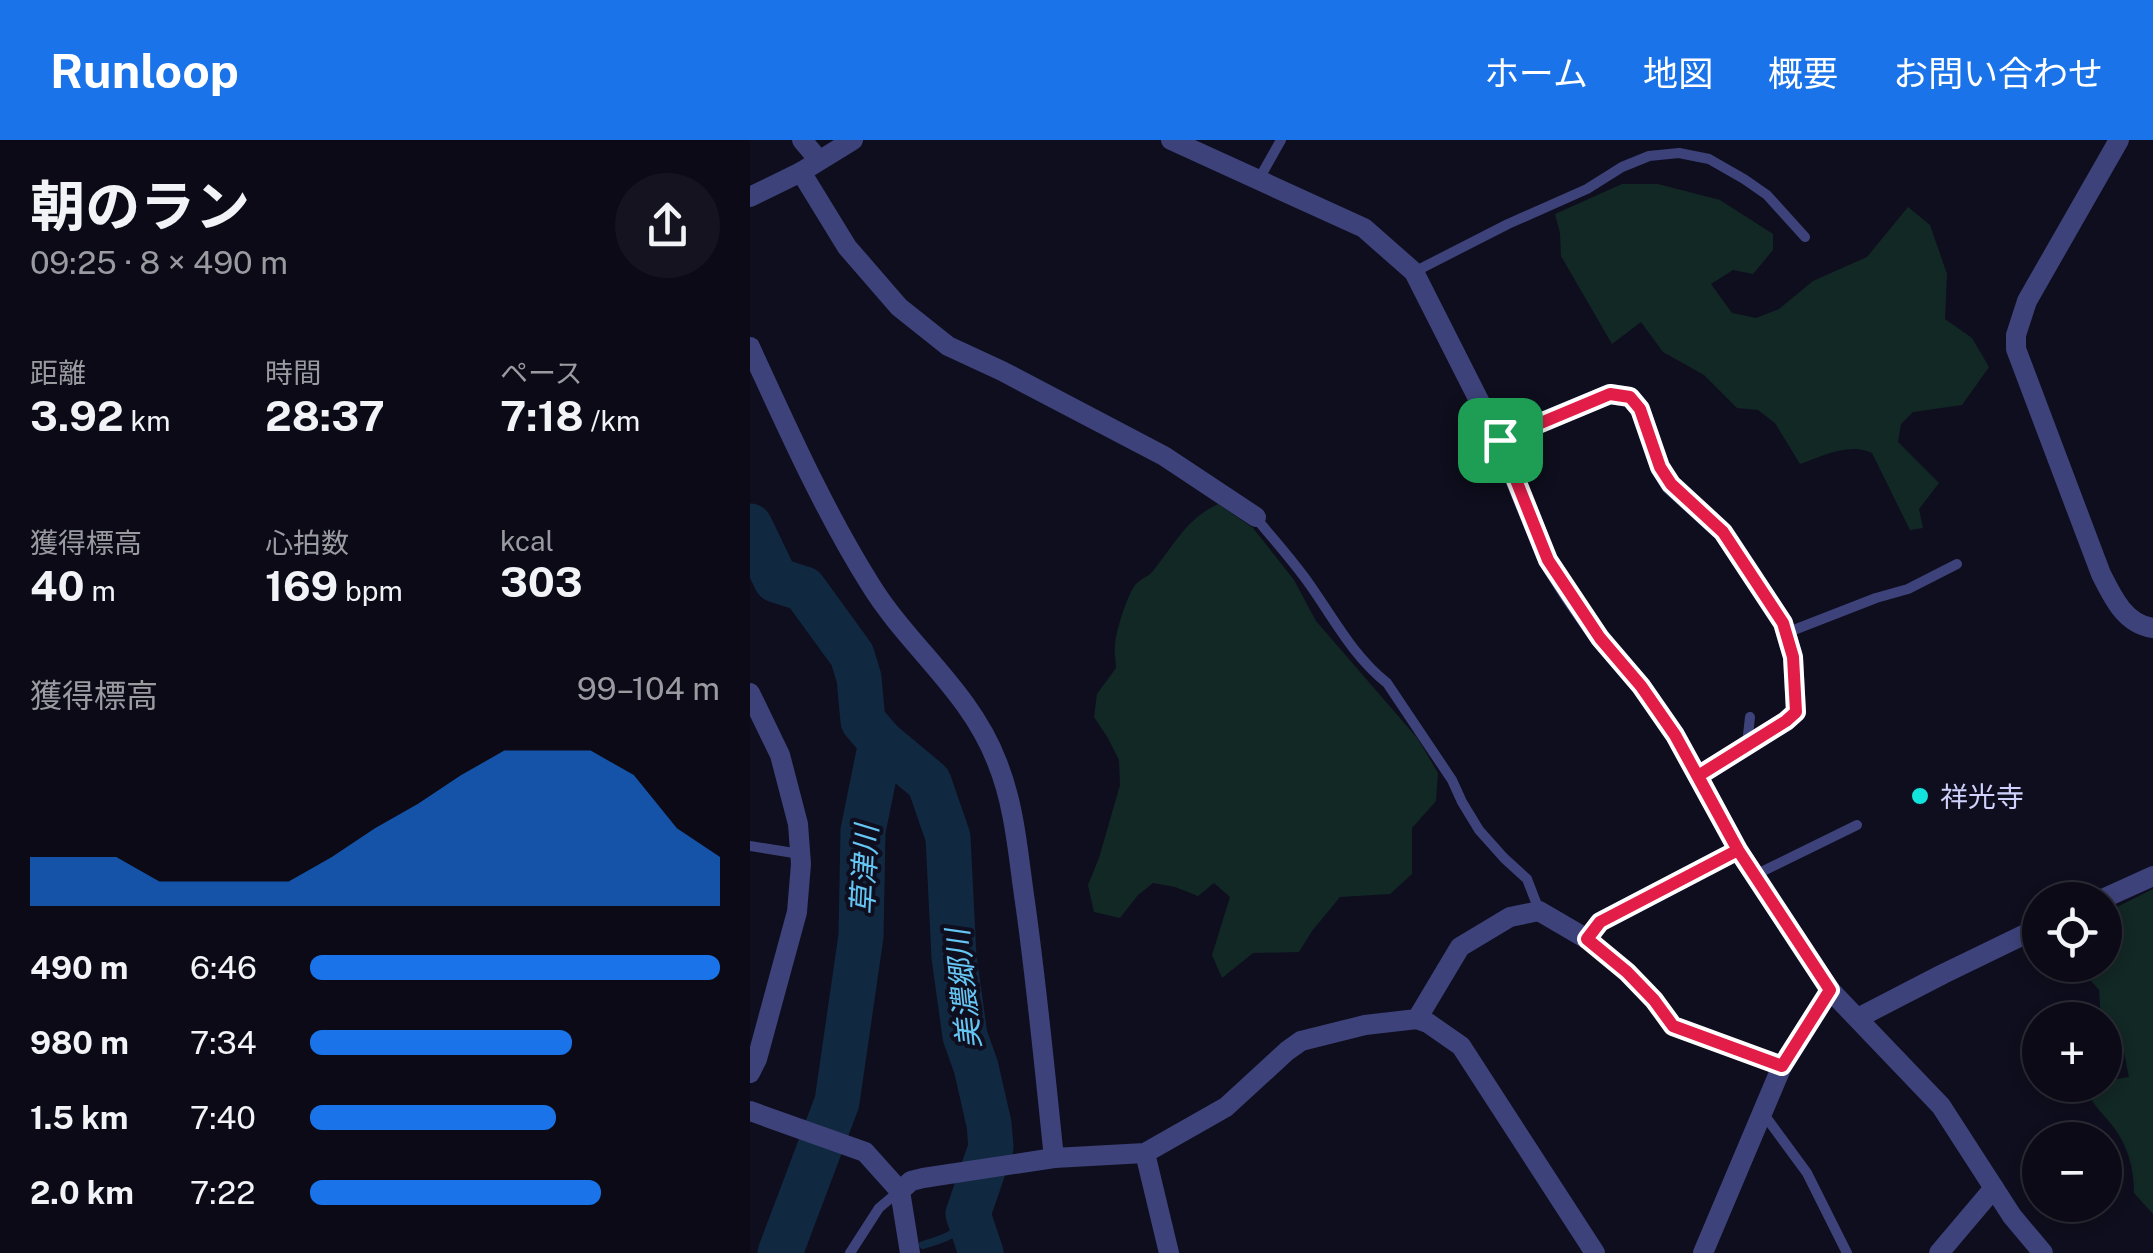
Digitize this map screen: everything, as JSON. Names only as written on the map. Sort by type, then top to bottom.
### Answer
[{"type":"street","points":[[802,140],[801,170],[847,248],[899,307],[948,346],[1164,456],[1256,517]]},
{"type":"street","points":[[750,198],[853,140]]},
{"type":"street","points":[[1171,140],[1364,228],[1414,272],[1500,440],[1548,560],[1600,638],[1664,719],[1738,850],[1830,990],[1941,1106],[1994,1188],[2043,1253]]},
{"type":"street","points":[[2119,140],[2027,301],[2016,335],[2016,349],[2101,574],[2130,619],[2153,628]]},
{"type":"street","points":[[750,347],[871,587],[948,680],[984,730],[997,760],[1014,821],[1054,1158]]},
{"type":"street","points":[[1500,440],[1610,394],[1630,397],[1640,409],[1660,467],[1671,484],[1723,532],[1783,623],[1793,657],[1796,712],[1698,776]]},
{"type":"street","points":[[750,693],[761,735],[780,755],[798,824],[800,854],[797,912],[750,1073]]},
{"type":"street","points":[[1416,1019],[1460,947],[1510,916],[1540,910],[1587,939],[1600,922],[1738,850]]},
{"type":"street","points":[[2122,890],[2153,876]]},
{"type":"street","points":[[1858,1018],[2022,936]]},
{"type":"street","points":[[1703,1253],[1782,1066],[1830,990]]},
{"type":"street","points":[[900,1190],[923,1178],[1024,1162],[1146,1153],[1226,1107],[1301,1041],[1364,1025],[1416,1019],[1461,1046],[1596,1253]]},
{"type":"street","points":[[750,1111],[864,1152],[900,1190],[910,1253]]},
{"type":"street","points":[[1146,1153],[1169,1253]]},
{"type":"street","points":[[1939,1253],[1994,1188]]},
{"type":"lane","points":[[1259,180],[1281,140]]},
{"type":"lane","points":[[1684,154],[1688,140]]},
{"type":"lane","points":[[1414,272],[1649,156],[1684,154],[1709,159],[1767,194],[1805,237]]},
{"type":"lane","points":[[1256,517],[1372,672],[1387,683],[1452,780],[1478,830],[1527,879],[1540,910]]},
{"type":"lane","points":[[1786,633],[1908,589],[1957,564]]},
{"type":"lane","points":[[1747,745],[1750,718]]},
{"type":"lane","points":[[1755,875],[1857,825]]},
{"type":"lane","points":[[750,846],[800,854]]},
{"type":"lane","points":[[1587,939],[1627,972],[1673,1026],[1782,1066]]},
{"type":"lane","points":[[1762,1112],[1808,1173],[1847,1253]]},
{"type":"lane","points":[[850,1253],[879,1208],[900,1190]]},
{"type":"green space","points":[[1622,184],[1658,184],[1720,200],[1773,234],[1773,250],[1753,274],[1733,270],[1711,284],[1732,313],[1756,318],[1779,309],[1813,281],[1867,257],[1908,207],[1930,225],[1947,274],[1945,319],[1972,338],[1989,367],[1962,405],[1913,412],[1901,424],[1898,442],[1939,483],[1919,509],[1923,528],[1910,530],[1872,453],[1845,450],[1800,464],[1775,423],[1758,410],[1737,408],[1704,375],[1663,352],[1641,322],[1612,344],[1561,256],[1555,214]]},
{"type":"green space","points":[[1218,504],[1253,528],[1294,580],[1316,621],[1418,739],[1438,773],[1436,801],[1412,828],[1412,874],[1390,894],[1340,897],[1299,952],[1253,953],[1222,978],[1212,955],[1230,897],[1214,883],[1198,896],[1153,883],[1120,918],[1094,912],[1088,885],[1120,785],[1119,760],[1094,717],[1097,694],[1116,668],[1115,645],[1122,614],[1135,585],[1153,571],[1189,525]]},
{"type":"green space","points":[[2153,889],[2153,1214],[2134,1193],[2131,1166],[2122,1141],[2122,1122],[2110,1122],[2093,1102],[2122,1102],[2122,1078],[2129,1077],[2122,1050],[2122,1002],[2100,1002],[2099,990],[2092,982],[2122,982],[2122,904]]},
{"type":"waterway","name":"美濃郷川","points":[[750,526],[776,580],[804,589],[852,655],[859,678],[863,721],[881,742],[929,782],[948,837],[954,957],[965,1036],[976,1067],[991,1147],[968,1214],[981,1253]]},
{"type":"waterway","name":"草津川","points":[[780,1253],[837,1102],[861,936],[863,831],[881,742]]},
{"type":"waterway","points":[[923,1245],[955,1232],[968,1214]]},
{"type":"place","name":"祥光寺","points":[[1920,796]]},
{"type":"route","points":[[1500,440],[1548,560],[1600,638],[1641,686],[1675,735],[1738,850],[1600,922],[1587,939],[1627,972],[1673,1026],[1782,1066],[1830,990],[1738,850],[1698,776],[1796,712],[1793,657],[1783,623],[1723,532],[1671,484],[1660,467],[1640,409],[1630,397],[1610,394],[1500,440]]}]
